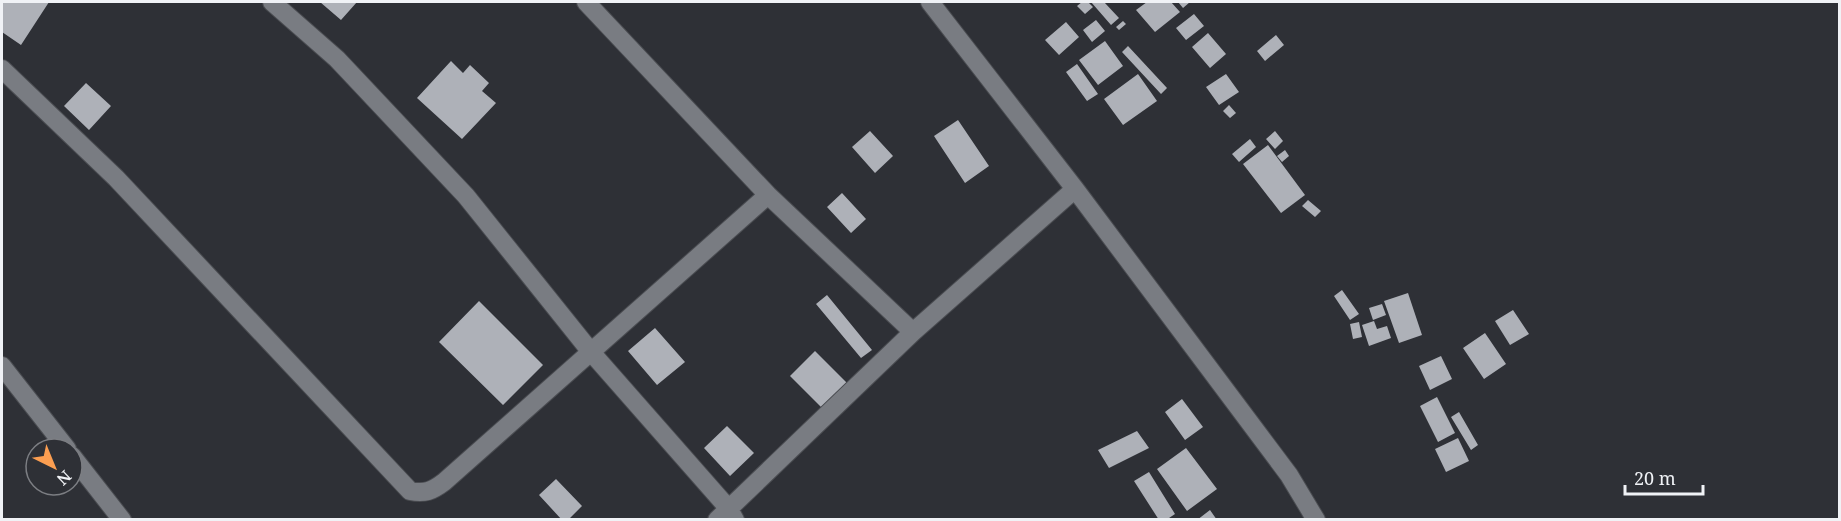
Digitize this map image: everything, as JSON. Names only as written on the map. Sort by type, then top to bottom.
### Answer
[{"type":"street","points":[[273,2],[338,59],[466,196],[727,516],[913,332],[1075,189]]},
{"type":"street","points":[[586,2],[768,195],[913,332]]},
{"type":"street","points":[[930,2],[1075,189],[1289,475],[1316,519]]},
{"type":"street","points":[[2,69],[116,178],[410,490],[423,494],[444,482],[768,195]]},
{"type":"street","points":[[2,366],[58,437]]},
{"type":"street","points":[[84,471],[122,519]]},
{"type":"building","points":[[2,2],[49,2],[21,45],[2,32]]},
{"type":"building","points":[[320,2],[357,2],[341,20]]},
{"type":"building","points":[[1082,2],[1088,2],[1093,7],[1085,14],[1077,6]]},
{"type":"building","points":[[1091,2],[1104,2],[1119,18],[1111,25]]},
{"type":"building","points":[[1147,2],[1171,2],[1180,12],[1155,32],[1136,10]]},
{"type":"building","points":[[1178,2],[1190,2],[1183,8]]},
{"type":"building","points":[[1194,14],[1204,26],[1186,40],[1176,28]]},
{"type":"building","points":[[1096,20],[1105,31],[1092,42],[1083,30]]},
{"type":"building","points":[[1123,21],[1126,24],[1119,30],[1116,27]]},
{"type":"building","points":[[1066,22],[1079,37],[1059,55],[1045,40]]},
{"type":"building","points":[[1208,33],[1226,54],[1210,68],[1192,47]]},
{"type":"building","points":[[1276,35],[1284,45],[1265,61],[1257,51]]},
{"type":"building","points":[[1105,41],[1123,66],[1098,85],[1079,60]]},
{"type":"building","points":[[1128,46],[1167,88],[1161,94],[1122,52]]},
{"type":"building","points":[[451,61],[463,73],[470,65],[489,83],[482,91],[496,103],[462,139],[417,98]]},
{"type":"building","points":[[1077,64],[1098,94],[1087,101],[1066,72]]},
{"type":"building","points":[[1138,74],[1157,101],[1123,125],[1104,99]]},
{"type":"building","points":[[1226,74],[1239,92],[1219,105],[1206,87]]},
{"type":"building","points":[[86,83],[111,106],[89,130],[64,106]]},
{"type":"building","points":[[1229,105],[1236,113],[1230,118],[1223,111]]},
{"type":"building","points":[[958,120],[989,166],[965,183],[934,136]]},
{"type":"building","points":[[870,131],[893,156],[875,173],[852,147]]},
{"type":"building","points":[[1275,131],[1283,141],[1275,149],[1266,139]]},
{"type":"building","points":[[1250,139],[1256,147],[1239,162],[1232,154]]},
{"type":"building","points":[[1268,145],[1305,195],[1281,213],[1243,164]]},
{"type":"building","points":[[1285,150],[1289,156],[1282,162],[1277,156]]},
{"type":"building","points":[[842,193],[866,219],[851,233],[827,207]]},
{"type":"building","points":[[1308,200],[1321,211],[1315,217],[1302,206]]},
{"type":"building","points":[[1342,290],[1359,314],[1350,320],[1334,296]]},
{"type":"building","points":[[1408,293],[1422,335],[1399,343],[1384,301]]},
{"type":"building","points":[[827,295],[872,350],[861,358],[816,304]]},
{"type":"building","points":[[479,301],[543,365],[503,405],[439,342]]},
{"type":"building","points":[[1382,304],[1386,315],[1373,320],[1369,308]]},
{"type":"building","points":[[1513,310],[1529,334],[1510,345],[1495,321]]},
{"type":"building","points":[[1374,321],[1377,329],[1387,326],[1391,338],[1369,346],[1362,325]]},
{"type":"building","points":[[1359,322],[1362,337],[1353,339],[1350,324]]},
{"type":"building","points":[[655,328],[685,362],[657,385],[628,351]]},
{"type":"building","points":[[1485,333],[1506,364],[1484,379],[1463,348]]},
{"type":"building","points":[[815,351],[849,385],[824,410],[790,376]]},
{"type":"building","points":[[1441,356],[1452,379],[1430,390],[1419,366]]},
{"type":"building","points":[[1437,397],[1455,433],[1438,442],[1420,406]]},
{"type":"building","points":[[1182,399],[1203,427],[1185,440],[1165,412]]},
{"type":"building","points":[[1459,412],[1478,445],[1471,450],[1451,417]]},
{"type":"building","points":[[727,426],[754,453],[730,476],[704,448]]},
{"type":"building","points":[[1137,431],[1149,448],[1109,468],[1098,450]]},
{"type":"building","points":[[1458,438],[1469,461],[1446,472],[1435,449]]},
{"type":"building","points":[[1186,448],[1217,489],[1187,511],[1157,469]]},
{"type":"building","points":[[1149,472],[1175,514],[1166,520],[1159,520],[1134,481]]},
{"type":"building","points":[[556,479],[582,506],[568,520],[562,520],[539,495]]},
{"type":"building","points":[[1210,510],[1217,520],[1197,520]]}]
